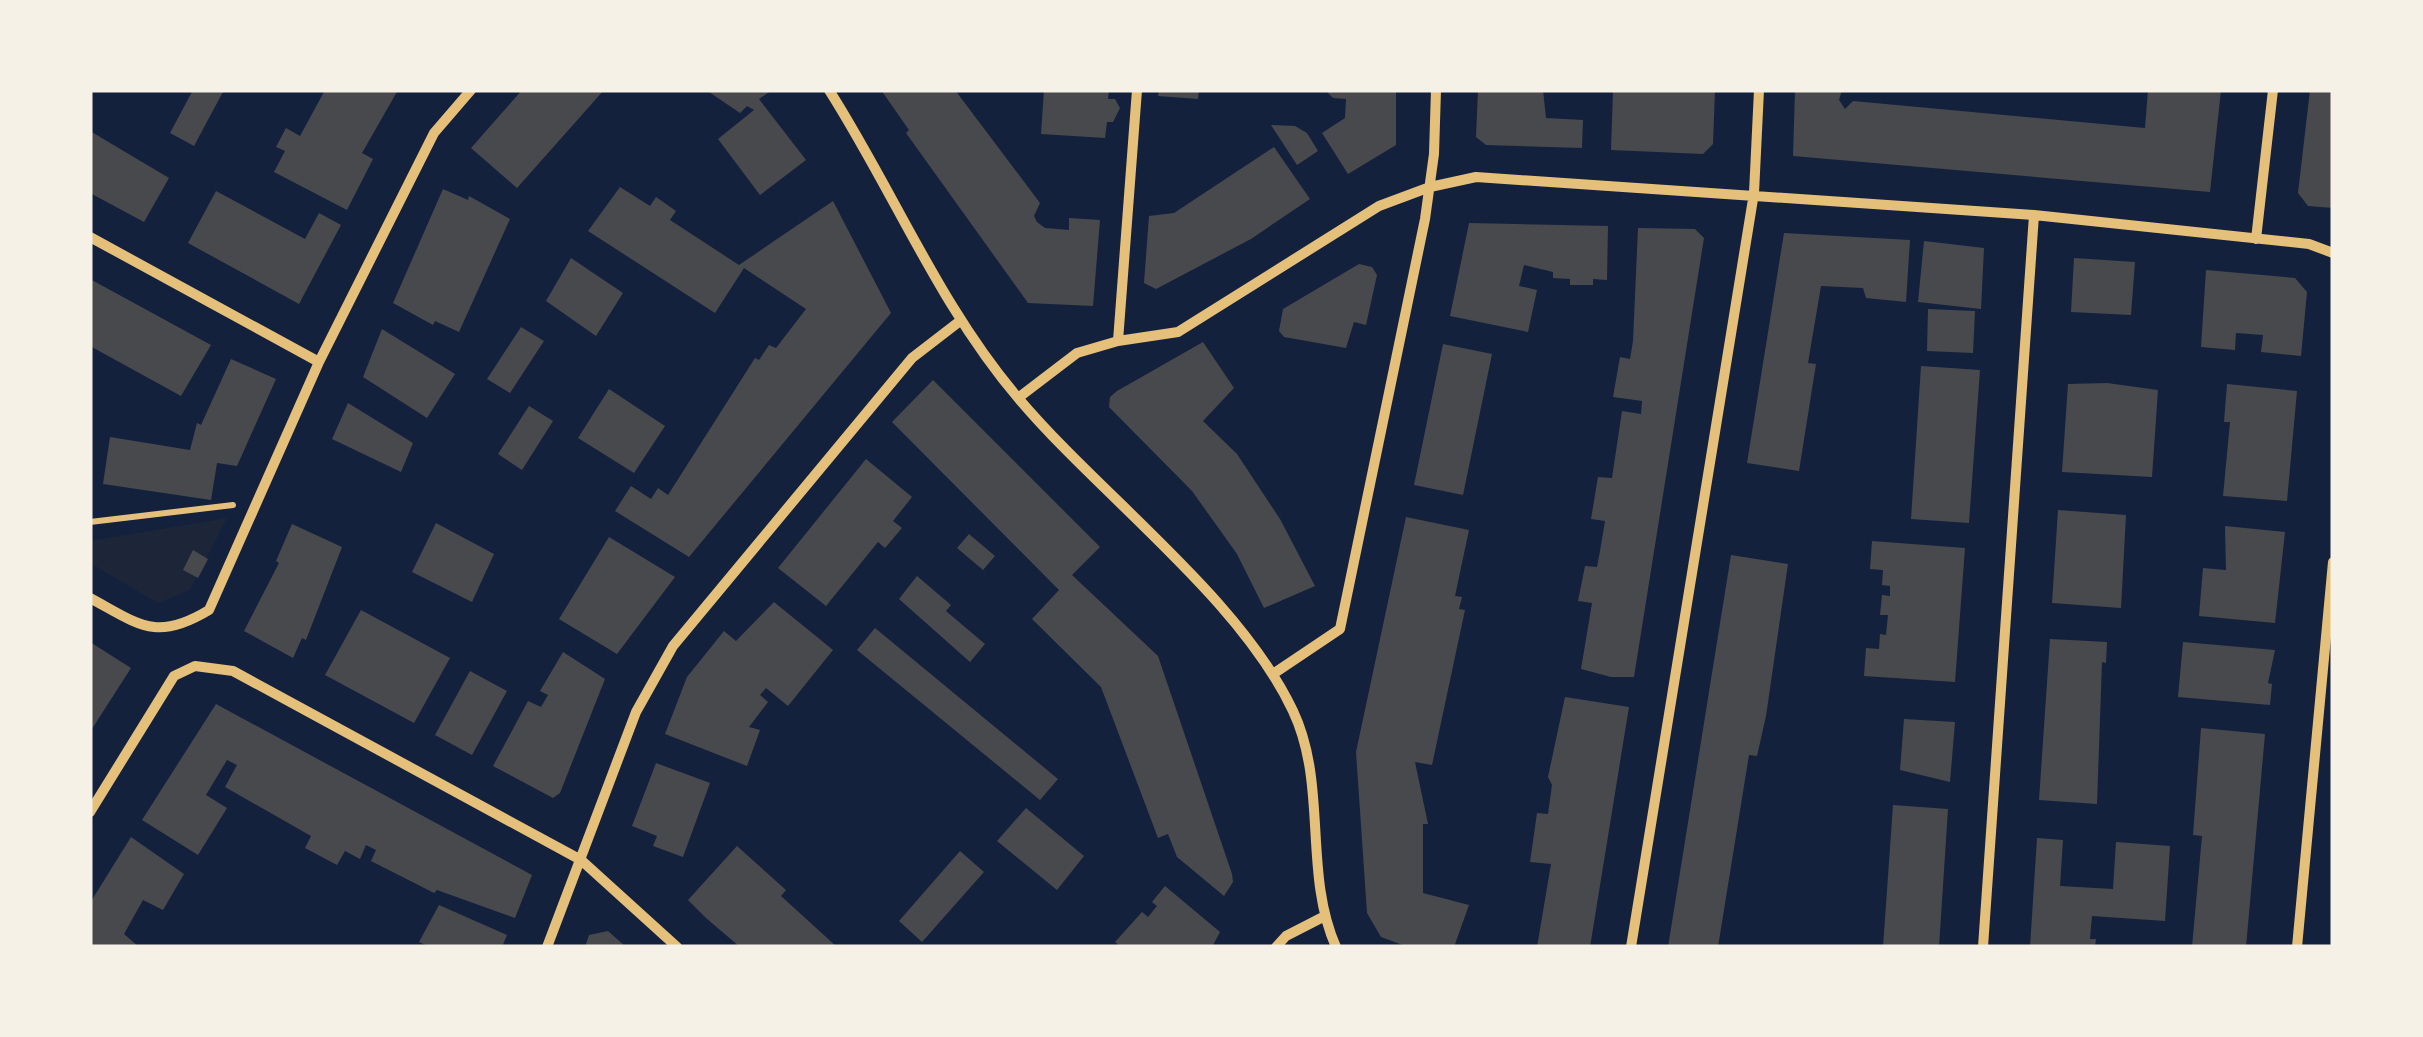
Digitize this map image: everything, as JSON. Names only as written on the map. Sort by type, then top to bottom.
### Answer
[{"type":"street","points":[[90,598],[148,630],[179,628],[209,610],[319,362],[434,132],[472,90]]},
{"type":"street","points":[[829,90],[878,167],[960,321],[1018,398],[1182,567],[1273,674],[1294,713],[1310,760],[1323,917],[1336,947]]},
{"type":"street","points":[[1118,341],[1137,90]]},
{"type":"street","points":[[1273,674],[1340,628],[1430,187],[1436,90]]},
{"type":"street","points":[[1632,947],[1754,193],[1759,90]]},
{"type":"street","points":[[2256,238],[2274,90]]},
{"type":"street","points":[[1018,398],[1077,354],[1118,341],[1178,332],[1379,206],[1430,187],[1476,177],[2034,215],[2308,244],[2333,253]]},
{"type":"street","points":[[1983,947],[2034,215]]},
{"type":"street","points":[[90,237],[319,362]]},
{"type":"street","points":[[547,947],[636,712],[673,646],[912,358],[960,321]]},
{"type":"street","points":[[2297,947],[2333,562]]},
{"type":"street","points":[[90,812],[174,676],[195,666],[234,671],[580,860],[678,947]]},
{"type":"street","points":[[2319,712],[2333,714]]},
{"type":"street","points":[[1276,947],[1286,936],[1323,917]]},
{"type":"path","points":[[90,522],[256,503]]},
{"type":"shaded area","points":[[227,518],[190,590],[158,603],[90,563],[90,541]]},
{"type":"building","points":[[193,90],[224,90],[194,146],[170,133]]},
{"type":"building","points":[[325,90],[398,90],[362,153],[373,159],[347,210],[274,172],[285,151],[276,147],[286,128],[300,136]]},
{"type":"building","points":[[522,90],[604,90],[517,188],[471,148]]},
{"type":"building","points":[[706,90],[772,90],[759,99],[806,160],[760,195],[718,139],[754,110],[747,106],[740,113]]},
{"type":"building","points":[[881,90],[955,90],[1040,203],[1034,216],[1037,222],[1045,228],[1069,230],[1069,218],[1100,220],[1093,306],[1028,303],[906,133],[909,130]]},
{"type":"building","points":[[1044,90],[1109,90],[1108,99],[1115,99],[1120,108],[1113,122],[1107,122],[1105,138],[1041,134]]},
{"type":"building","points":[[1159,90],[1199,90],[1198,99],[1158,96]]},
{"type":"building","points":[[1325,90],[1396,90],[1396,145],[1348,174],[1322,133],[1345,118],[1346,99],[1333,98]]},
{"type":"building","points":[[1478,90],[1543,90],[1546,118],[1583,120],[1582,148],[1486,145],[1476,137]]},
{"type":"building","points":[[1613,90],[1715,90],[1713,144],[1703,154],[1611,150]]},
{"type":"building","points":[[1795,90],[1842,90],[1839,100],[1845,109],[1853,101],[2145,128],[2148,90],[2221,90],[2210,192],[1793,156]]},
{"type":"building","points":[[2310,90],[2333,90],[2333,208],[2308,206],[2298,193]]},
{"type":"building","points":[[1271,125],[1295,126],[1307,133],[1318,151],[1297,165]]},
{"type":"building","points":[[90,131],[169,178],[144,222],[90,193]]},
{"type":"building","points":[[1274,147],[1310,199],[1251,239],[1156,289],[1144,283],[1149,216],[1174,213]]},
{"type":"building","points":[[620,187],[650,206],[656,197],[676,211],[670,220],[739,265],[833,201],[891,313],[689,557],[615,511],[631,486],[651,499],[658,488],[668,495],[755,358],[759,360],[769,345],[776,348],[806,309],[744,268],[715,313],[588,231]]},
{"type":"building","points":[[443,189],[468,200],[469,196],[510,219],[459,332],[435,321],[433,325],[393,303]]},
{"type":"building","points":[[216,191],[305,239],[319,213],[341,225],[299,304],[188,243]]},
{"type":"building","points":[[1469,223],[1608,226],[1607,280],[1593,279],[1593,285],[1570,285],[1570,279],[1553,278],[1553,272],[1524,265],[1519,286],[1537,290],[1528,332],[1450,316]]},
{"type":"building","points":[[1638,228],[1695,229],[1704,238],[1634,677],[1611,677],[1581,669],[1592,603],[1578,601],[1585,566],[1597,567],[1605,521],[1591,519],[1598,477],[1612,478],[1622,411],[1641,414],[1642,401],[1613,397],[1620,357],[1630,359],[1633,341]]},
{"type":"building","points":[[1784,233],[1910,240],[1906,302],[1866,298],[1863,288],[1821,286],[1808,363],[1816,364],[1799,471],[1747,463]]},
{"type":"building","points":[[1924,241],[1984,248],[1981,309],[1918,302]]},
{"type":"building","points":[[571,258],[623,293],[596,336],[546,301]]},
{"type":"building","points":[[2074,258],[2135,262],[2131,315],[2071,312]]},
{"type":"building","points":[[1359,264],[1372,267],[1377,275],[1366,325],[1354,322],[1346,348],[1284,337],[1279,331],[1283,309]]},
{"type":"building","points":[[2206,270],[2295,278],[2307,292],[2301,356],[2261,352],[2263,335],[2236,333],[2235,350],[2201,347]]},
{"type":"building","points":[[90,279],[211,345],[181,396],[90,346]]},
{"type":"building","points":[[1928,309],[1975,311],[1973,353],[1927,351]]},
{"type":"building","points":[[521,327],[544,341],[510,393],[487,379]]},
{"type":"building","points":[[382,329],[455,374],[427,418],[363,377]]},
{"type":"building","points":[[1203,342],[1234,388],[1203,421],[1237,454],[1280,519],[1315,586],[1264,608],[1237,554],[1192,491],[1109,407],[1110,397],[1117,391]]},
{"type":"building","points":[[1443,344],[1492,354],[1463,495],[1414,485]]},
{"type":"building","points":[[231,359],[276,379],[237,466],[217,463],[211,500],[103,484],[110,437],[190,450],[197,423],[201,425]]},
{"type":"building","points":[[1921,366],[1980,370],[1969,523],[1911,519]]},
{"type":"building","points":[[933,380],[1100,547],[1072,575],[1158,656],[1232,874],[1233,882],[1224,896],[1177,857],[1168,834],[1158,838],[1101,687],[1032,619],[1059,590],[892,422]]},
{"type":"building","points":[[2107,383],[2158,390],[2152,477],[2062,472],[2068,384]]},
{"type":"building","points":[[2227,384],[2297,391],[2287,501],[2223,496],[2230,422],[2224,422]]},
{"type":"building","points":[[609,389],[665,426],[634,473],[578,438]]},
{"type":"building","points":[[348,403],[413,443],[401,472],[332,439]]},
{"type":"building","points":[[529,406],[553,421],[522,470],[498,454]]},
{"type":"building","points":[[866,459],[912,497],[893,521],[902,528],[885,548],[878,542],[826,606],[778,568]]},
{"type":"building","points":[[2058,510],[2126,515],[2121,608],[2052,603]]},
{"type":"building","points":[[1406,517],[1469,530],[1455,596],[1462,597],[1459,609],[1465,610],[1432,765],[1415,762],[1428,824],[1423,824],[1423,893],[1469,905],[1454,947],[1408,947],[1381,937],[1367,913],[1356,752]]},
{"type":"building","points":[[436,523],[494,554],[472,602],[412,572]]},
{"type":"building","points":[[292,524],[342,547],[306,640],[302,638],[293,658],[244,631],[279,563],[276,561]]},
{"type":"building","points":[[2225,526],[2285,532],[2275,623],[2199,616],[2203,568],[2226,570]]},
{"type":"building","points":[[969,534],[995,556],[983,570],[957,548]]},
{"type":"building","points":[[609,537],[675,577],[617,654],[559,619]]},
{"type":"building","points":[[1872,541],[1965,548],[1955,682],[1864,676],[1866,648],[1879,649],[1880,634],[1886,635],[1888,615],[1880,615],[1882,595],[1890,596],[1890,586],[1882,585],[1883,570],[1870,569]]},
{"type":"building","points":[[193,550],[208,559],[198,578],[183,570]]},
{"type":"building","points":[[1731,555],[1788,564],[1766,716],[1757,756],[1749,755],[1718,947],[1668,947]]},
{"type":"building","points":[[917,576],[951,605],[946,611],[985,644],[970,662],[899,599]]},
{"type":"building","points":[[774,602],[833,650],[788,706],[766,688],[760,695],[768,702],[749,727],[760,730],[747,766],[665,734],[687,677],[724,631],[736,641]]},
{"type":"building","points":[[361,610],[450,658],[414,723],[325,675]]},
{"type":"building","points":[[875,628],[1058,779],[1040,800],[857,650]]},
{"type":"building","points":[[2050,639],[2107,642],[2106,663],[2102,662],[2097,804],[2039,800]]},
{"type":"building","points":[[90,642],[131,668],[90,732]]},
{"type":"building","points":[[2183,642],[2275,650],[2268,683],[2272,684],[2270,705],[2178,697]]},
{"type":"building","points":[[563,652],[605,679],[560,793],[553,798],[493,766],[528,701],[541,707],[548,695],[540,691]]},
{"type":"building","points":[[470,671],[507,691],[472,755],[435,735]]},
{"type":"building","points":[[1565,697],[1629,707],[1590,947],[1537,947],[1551,864],[1530,862],[1537,813],[1548,814],[1552,785],[1548,777]]},
{"type":"building","points":[[216,704],[532,875],[515,918],[437,890],[434,893],[371,861],[376,850],[366,845],[360,859],[345,851],[337,865],[305,848],[311,836],[225,787],[237,765],[227,760],[206,795],[227,808],[198,855],[142,820]]},
{"type":"building","points":[[1904,719],[1955,722],[1950,782],[1900,770]]},
{"type":"building","points":[[2201,728],[2265,734],[2246,947],[2192,947],[2202,836],[2193,835]]},
{"type":"building","points":[[656,763],[710,783],[683,857],[653,846],[657,836],[632,826]]},
{"type":"building","points":[[1893,805],[1948,809],[1939,947],[1883,947]]},
{"type":"building","points":[[1026,808],[1084,856],[1057,890],[997,841]]},
{"type":"building","points":[[131,837],[184,874],[163,910],[143,900],[124,934],[139,947],[90,947],[90,903]]},
{"type":"building","points":[[2037,838],[2063,840],[2060,886],[2113,889],[2116,842],[2170,846],[2165,921],[2092,916],[2090,939],[2096,939],[2095,947],[2030,947]]},
{"type":"building","points":[[737,846],[786,890],[781,896],[837,947],[740,947],[688,900]]},
{"type":"building","points":[[960,851],[984,872],[922,942],[899,921]]},
{"type":"building","points":[[1165,886],[1220,932],[1212,947],[1121,947],[1115,942],[1142,912],[1148,917],[1157,906],[1152,902]]},
{"type":"building","points":[[439,905],[507,935],[502,947],[430,947],[419,942]]},
{"type":"building","points":[[608,931],[626,947],[585,947],[589,935]]}]
